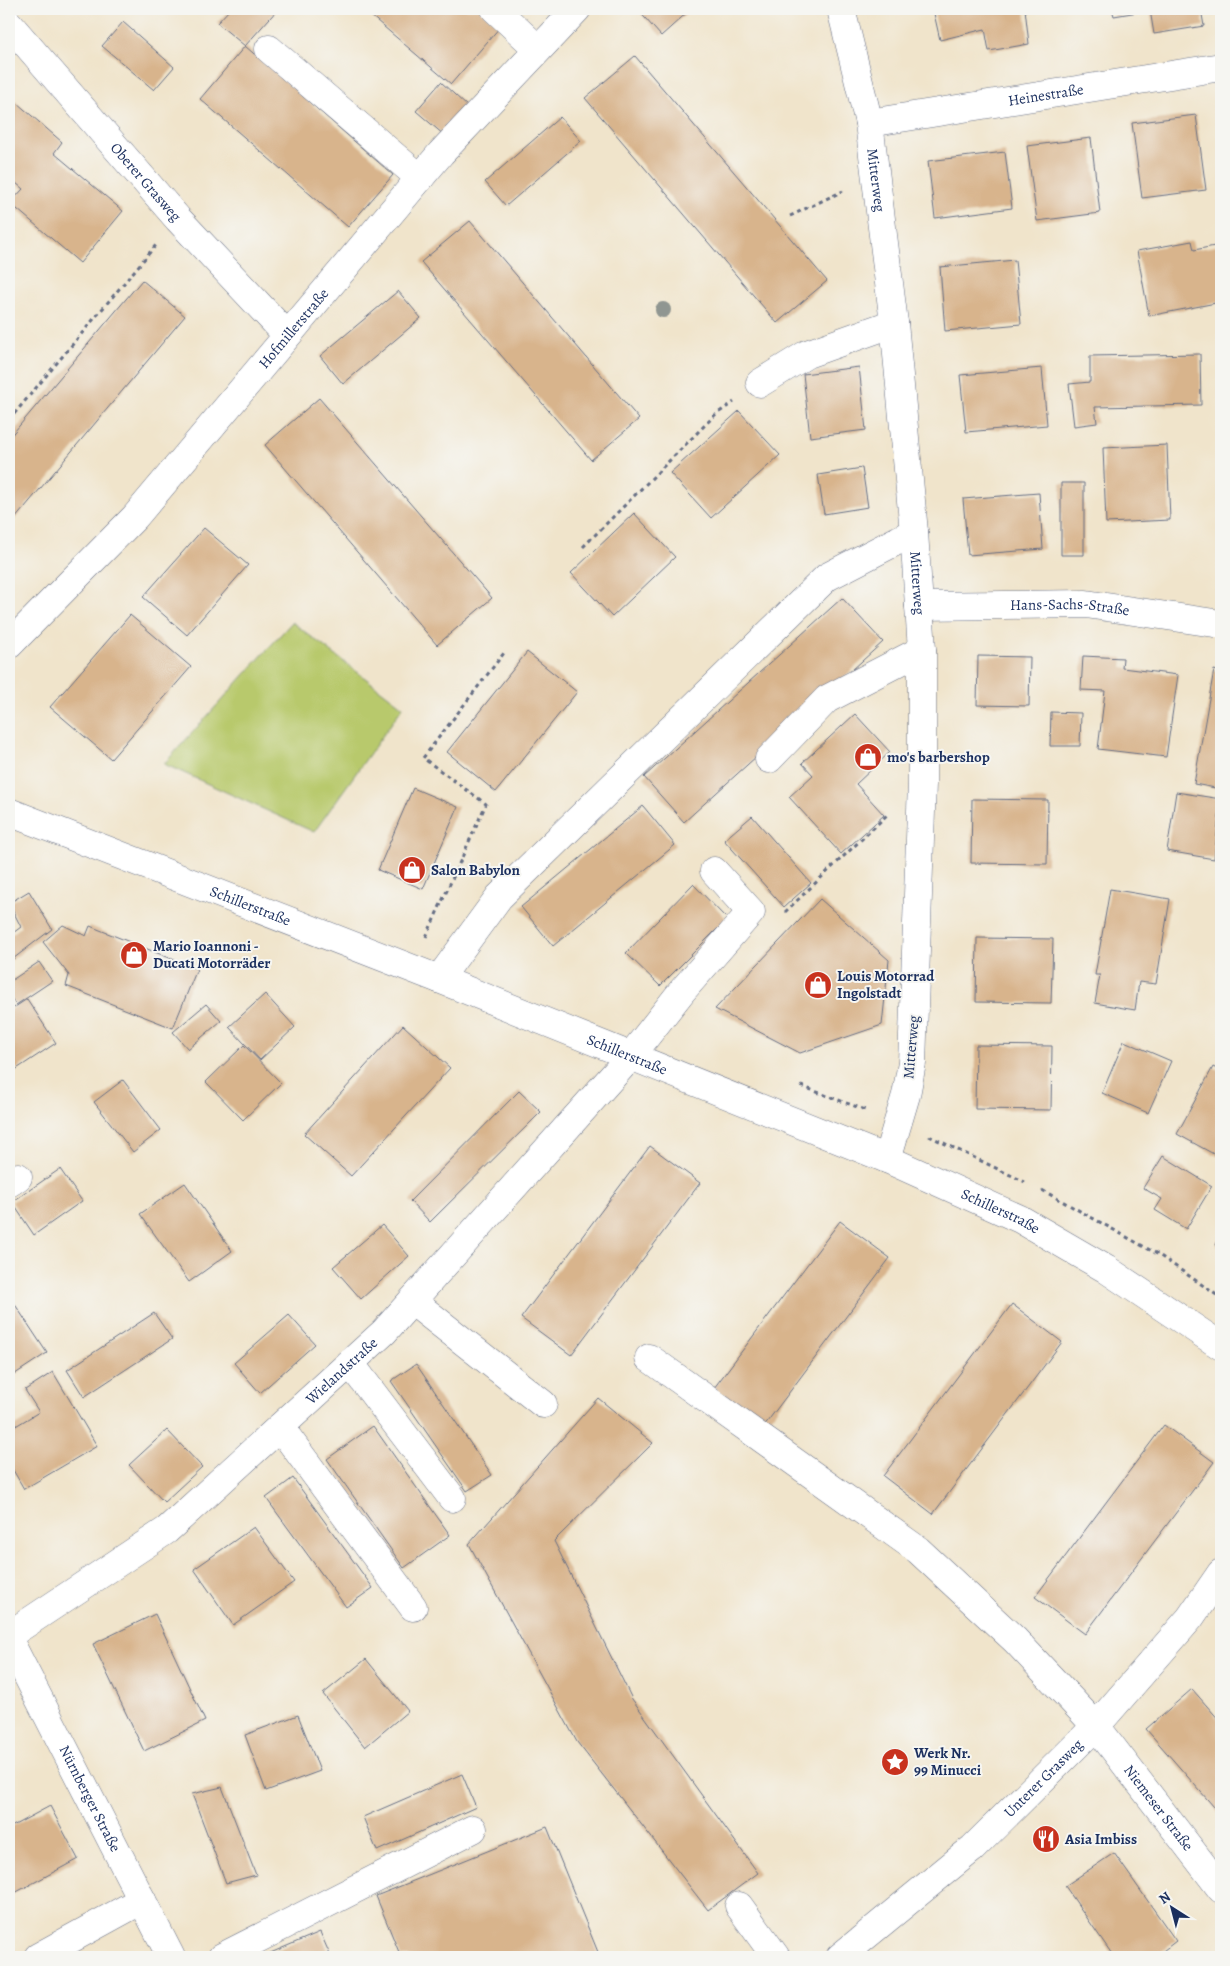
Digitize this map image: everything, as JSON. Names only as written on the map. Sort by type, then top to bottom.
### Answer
[{"type":"street","points":[[495,9],[538,49]]},
{"type":"street","name":"Hofmillerstraße","points":[[9,645],[135,517],[286,334],[420,178],[577,9]]},
{"type":"street","name":"Mitterweg","points":[[841,9],[869,123],[876,175],[894,322],[914,532],[922,650],[922,783],[912,1063],[906,1095],[886,1158]]},
{"type":"street","name":"Oberer Grasweg","points":[[9,24],[178,219],[286,334]]},
{"type":"street","points":[[269,49],[420,178]]},
{"type":"street","name":"Heinestraße","points":[[869,123],[1221,67]]},
{"type":"street","points":[[760,383],[807,354],[894,322]]},
{"type":"street","points":[[439,979],[499,897],[827,577],[914,532]]},
{"type":"street","name":"Hans-Sachs-Straße","points":[[919,606],[1086,604],[1221,624]]},
{"type":"street","points":[[768,759],[826,699],[922,650]]},
{"type":"street","name":"Schillerstraße","points":[[9,812],[439,979],[886,1158],[1020,1219],[1106,1270],[1221,1346]]},
{"type":"street","name":"Wielandstraße","points":[[9,1635],[167,1530],[384,1332],[630,1057],[682,991],[751,912],[714,871]]},
{"type":"street","points":[[412,1301],[543,1404]]},
{"type":"street","name":"Niemeser Straße","points":[[649,1358],[918,1550],[1014,1640],[1096,1726],[1221,1889]]},
{"type":"street","points":[[350,1363],[452,1498]]},
{"type":"street","points":[[280,1427],[413,1607]]},
{"type":"street","name":"Unterer Grasweg","points":[[840,1957],[973,1848],[1096,1726],[1190,1618],[1221,1573]]},
{"type":"street","name":"Nürnberger Straße","points":[[9,1640],[171,1957]]},
{"type":"street","points":[[222,1957],[473,1829]]},
{"type":"street","points":[[38,1957],[142,1900]]},
{"type":"street","points":[[740,1906],[776,1957]]},
{"type":"path","points":[[790,216],[876,175]]},
{"type":"path","points":[[9,420],[178,219]]},
{"type":"path","points":[[583,547],[715,415],[760,383]]},
{"type":"path","points":[[426,938],[486,804],[423,758],[504,653]]},
{"type":"path","points":[[779,918],[922,783]]},
{"type":"green space","points":[[292,622],[403,707],[314,832],[164,764]]},
{"type":"building","points":[[230,9],[278,9],[245,46],[217,23]]},
{"type":"building","points":[[363,9],[479,9],[500,27],[451,84]]},
{"type":"building","points":[[637,9],[691,9],[661,36]]},
{"type":"building","points":[[933,9],[1025,9],[1029,44],[989,51],[985,29],[940,40]]},
{"type":"building","points":[[1112,9],[1201,9],[1204,26],[1154,34],[1150,10],[1114,16]]},
{"type":"building","points":[[123,22],[174,67],[154,90],[102,46]]},
{"type":"building","points":[[245,46],[393,175],[348,227],[200,99]]},
{"type":"building","points":[[635,56],[827,281],[777,323],[585,98]]},
{"type":"building","points":[[441,82],[468,107],[444,135],[416,111]]},
{"type":"building","points":[[9,96],[62,142],[54,153],[123,211],[80,263],[10,203],[23,189],[9,177]]},
{"type":"building","points":[[1196,115],[1206,190],[1142,198],[1132,123]]},
{"type":"building","points":[[560,117],[581,141],[506,206],[485,182]]},
{"type":"building","points":[[1091,138],[1100,213],[1037,221],[1027,146]]},
{"type":"building","points":[[1005,152],[1012,208],[935,218],[928,161]]},
{"type":"building","points":[[470,221],[639,419],[591,460],[421,262]]},
{"type":"building","points":[[1192,241],[1194,250],[1220,245],[1221,302],[1149,316],[1137,251]]},
{"type":"building","points":[[1015,260],[1021,324],[945,331],[940,267]]},
{"type":"building","points":[[142,280],[185,316],[9,526],[9,438]]},
{"type":"building","points":[[398,291],[421,318],[343,384],[320,356]]},
{"type":"building","points":[[1200,354],[1201,405],[1095,407],[1097,423],[1074,426],[1069,384],[1090,382],[1090,356]]},
{"type":"building","points":[[859,367],[866,430],[810,437],[803,374]]},
{"type":"building","points":[[1042,368],[1047,425],[966,432],[960,375]]},
{"type":"building","points":[[319,398],[492,598],[437,645],[265,445]]},
{"type":"building","points":[[739,411],[780,455],[711,518],[670,473]]},
{"type":"building","points":[[1167,445],[1170,520],[1106,523],[1103,448]]},
{"type":"building","points":[[862,468],[868,507],[824,514],[818,475]]},
{"type":"building","points":[[1061,483],[1084,483],[1084,555],[1061,555]]},
{"type":"building","points":[[1039,493],[1043,549],[968,555],[963,499]]},
{"type":"building","points":[[634,513],[675,557],[612,617],[571,573]]},
{"type":"building","points":[[204,528],[248,565],[187,635],[143,597]]},
{"type":"building","points":[[842,598],[883,642],[684,822],[644,777]]},
{"type":"building","points":[[130,615],[191,667],[111,759],[50,707]]},
{"type":"building","points":[[527,652],[577,692],[496,792],[447,752]]},
{"type":"building","points":[[978,656],[1030,657],[1029,706],[977,705]]},
{"type":"building","points":[[1083,656],[1123,658],[1122,668],[1178,675],[1166,757],[1098,749],[1105,691],[1081,690]]},
{"type":"building","points":[[1214,670],[1221,672],[1221,789],[1194,784]]},
{"type":"building","points":[[1051,712],[1081,713],[1080,746],[1050,746]]},
{"type":"building","points":[[855,714],[890,752],[856,784],[884,815],[841,854],[789,797],[813,775],[802,763]]},
{"type":"building","points":[[413,788],[458,807],[423,889],[378,870]]},
{"type":"building","points":[[1176,792],[1221,799],[1214,859],[1167,851]]},
{"type":"building","points":[[972,799],[1048,800],[1047,864],[971,863]]},
{"type":"building","points":[[643,806],[675,845],[553,946],[521,907]]},
{"type":"building","points":[[752,816],[811,883],[784,907],[724,840]]},
{"type":"building","points":[[693,884],[727,919],[660,986],[626,953]]},
{"type":"building","points":[[1110,889],[1170,899],[1156,984],[1139,982],[1135,1010],[1095,1003],[1100,975],[1095,975]]},
{"type":"building","points":[[29,891],[52,929],[9,962],[9,936],[21,927],[9,903]]},
{"type":"building","points":[[820,899],[889,960],[882,1025],[800,1053],[715,1009]]},
{"type":"building","points":[[63,925],[86,936],[90,926],[197,969],[173,1028],[66,986],[69,975],[43,942]]},
{"type":"building","points":[[977,938],[1053,939],[1051,1003],[976,1002]]},
{"type":"building","points":[[39,962],[52,981],[16,1005],[9,995],[9,982]]},
{"type":"building","points":[[265,994],[295,1027],[260,1060],[229,1027]]},
{"type":"building","points":[[27,999],[56,1043],[9,1074],[9,1011]]},
{"type":"building","points":[[206,1004],[221,1021],[188,1049],[173,1032]]},
{"type":"building","points":[[403,1025],[450,1068],[351,1176],[304,1134]]},
{"type":"building","points":[[1124,1041],[1171,1061],[1148,1113],[1102,1093]]},
{"type":"building","points":[[244,1045],[281,1083],[243,1120],[206,1082]]},
{"type":"building","points":[[976,1045],[1052,1046],[1051,1110],[975,1109]]},
{"type":"building","points":[[1213,1067],[1221,1071],[1221,1158],[1177,1134]]},
{"type":"building","points":[[123,1080],[161,1130],[133,1152],[94,1102]]},
{"type":"building","points":[[519,1091],[541,1112],[430,1222],[410,1201]]},
{"type":"building","points":[[650,1146],[700,1183],[571,1355],[521,1318]]},
{"type":"building","points":[[1163,1156],[1212,1186],[1186,1229],[1155,1210],[1162,1199],[1143,1188]]},
{"type":"building","points":[[60,1169],[82,1201],[34,1235],[12,1202]]},
{"type":"building","points":[[185,1183],[232,1251],[189,1282],[140,1214]]},
{"type":"building","points":[[840,1221],[890,1258],[761,1430],[711,1392]]},
{"type":"building","points":[[382,1225],[409,1256],[361,1299],[333,1267]]},
{"type":"building","points":[[1221,1234],[1221,1247],[1216,1245]]},
{"type":"building","points":[[14,1303],[47,1353],[9,1378],[9,1307]]},
{"type":"building","points":[[1012,1304],[1062,1342],[933,1514],[883,1476]]},
{"type":"building","points":[[154,1313],[172,1339],[84,1397],[67,1370]]},
{"type":"building","points":[[289,1315],[315,1344],[260,1393],[234,1363]]},
{"type":"building","points":[[416,1364],[492,1475],[467,1491],[391,1381]]},
{"type":"building","points":[[53,1372],[97,1446],[24,1489],[9,1463],[9,1430],[39,1412],[25,1390]]},
{"type":"building","points":[[598,1398],[653,1443],[554,1541],[632,1699],[758,1873],[708,1910],[577,1742],[469,1544]]},
{"type":"building","points":[[1164,1425],[1214,1462],[1085,1634],[1035,1597]]},
{"type":"building","points":[[373,1426],[450,1535],[404,1568],[327,1459]]},
{"type":"building","points":[[167,1430],[202,1467],[164,1502],[129,1465]]},
{"type":"building","points":[[293,1478],[373,1588],[346,1607],[266,1498]]},
{"type":"building","points":[[254,1527],[294,1582],[233,1625],[194,1569]]},
{"type":"building","points":[[155,1614],[205,1721],[144,1751],[93,1644]]},
{"type":"building","points":[[366,1659],[408,1711],[365,1747],[323,1694]]},
{"type":"building","points":[[1192,1689],[1221,1722],[1221,1815],[1146,1729]]},
{"type":"building","points":[[298,1715],[320,1771],[266,1791],[245,1735]]},
{"type":"building","points":[[462,1774],[476,1807],[377,1851],[363,1817]]},
{"type":"building","points":[[222,1787],[256,1875],[226,1883],[192,1794]]},
{"type":"building","points":[[50,1806],[78,1859],[9,1896],[9,1828]]},
{"type":"building","points":[[547,1827],[600,1957],[401,1957],[376,1896]]},
{"type":"building","points":[[1114,1853],[1176,1941],[1155,1957],[1114,1957],[1065,1886]]},
{"type":"building","points":[[320,1932],[331,1957],[261,1957]]},
{"type":"place","name":"mo's barbershop","points":[[868,757]]},
{"type":"place","name":"Salon Babylon","points":[[412,870]]},
{"type":"place","name":"Mario Ioannoni - Ducati Motorräder","points":[[134,955]]},
{"type":"place","name":"Louis Motorrad Ingolstadt","points":[[818,985]]},
{"type":"place","name":"Werk Nr. 99 Minucci","points":[[895,1762]]},
{"type":"place","name":"Asia Imbiss","points":[[1046,1839]]}]
